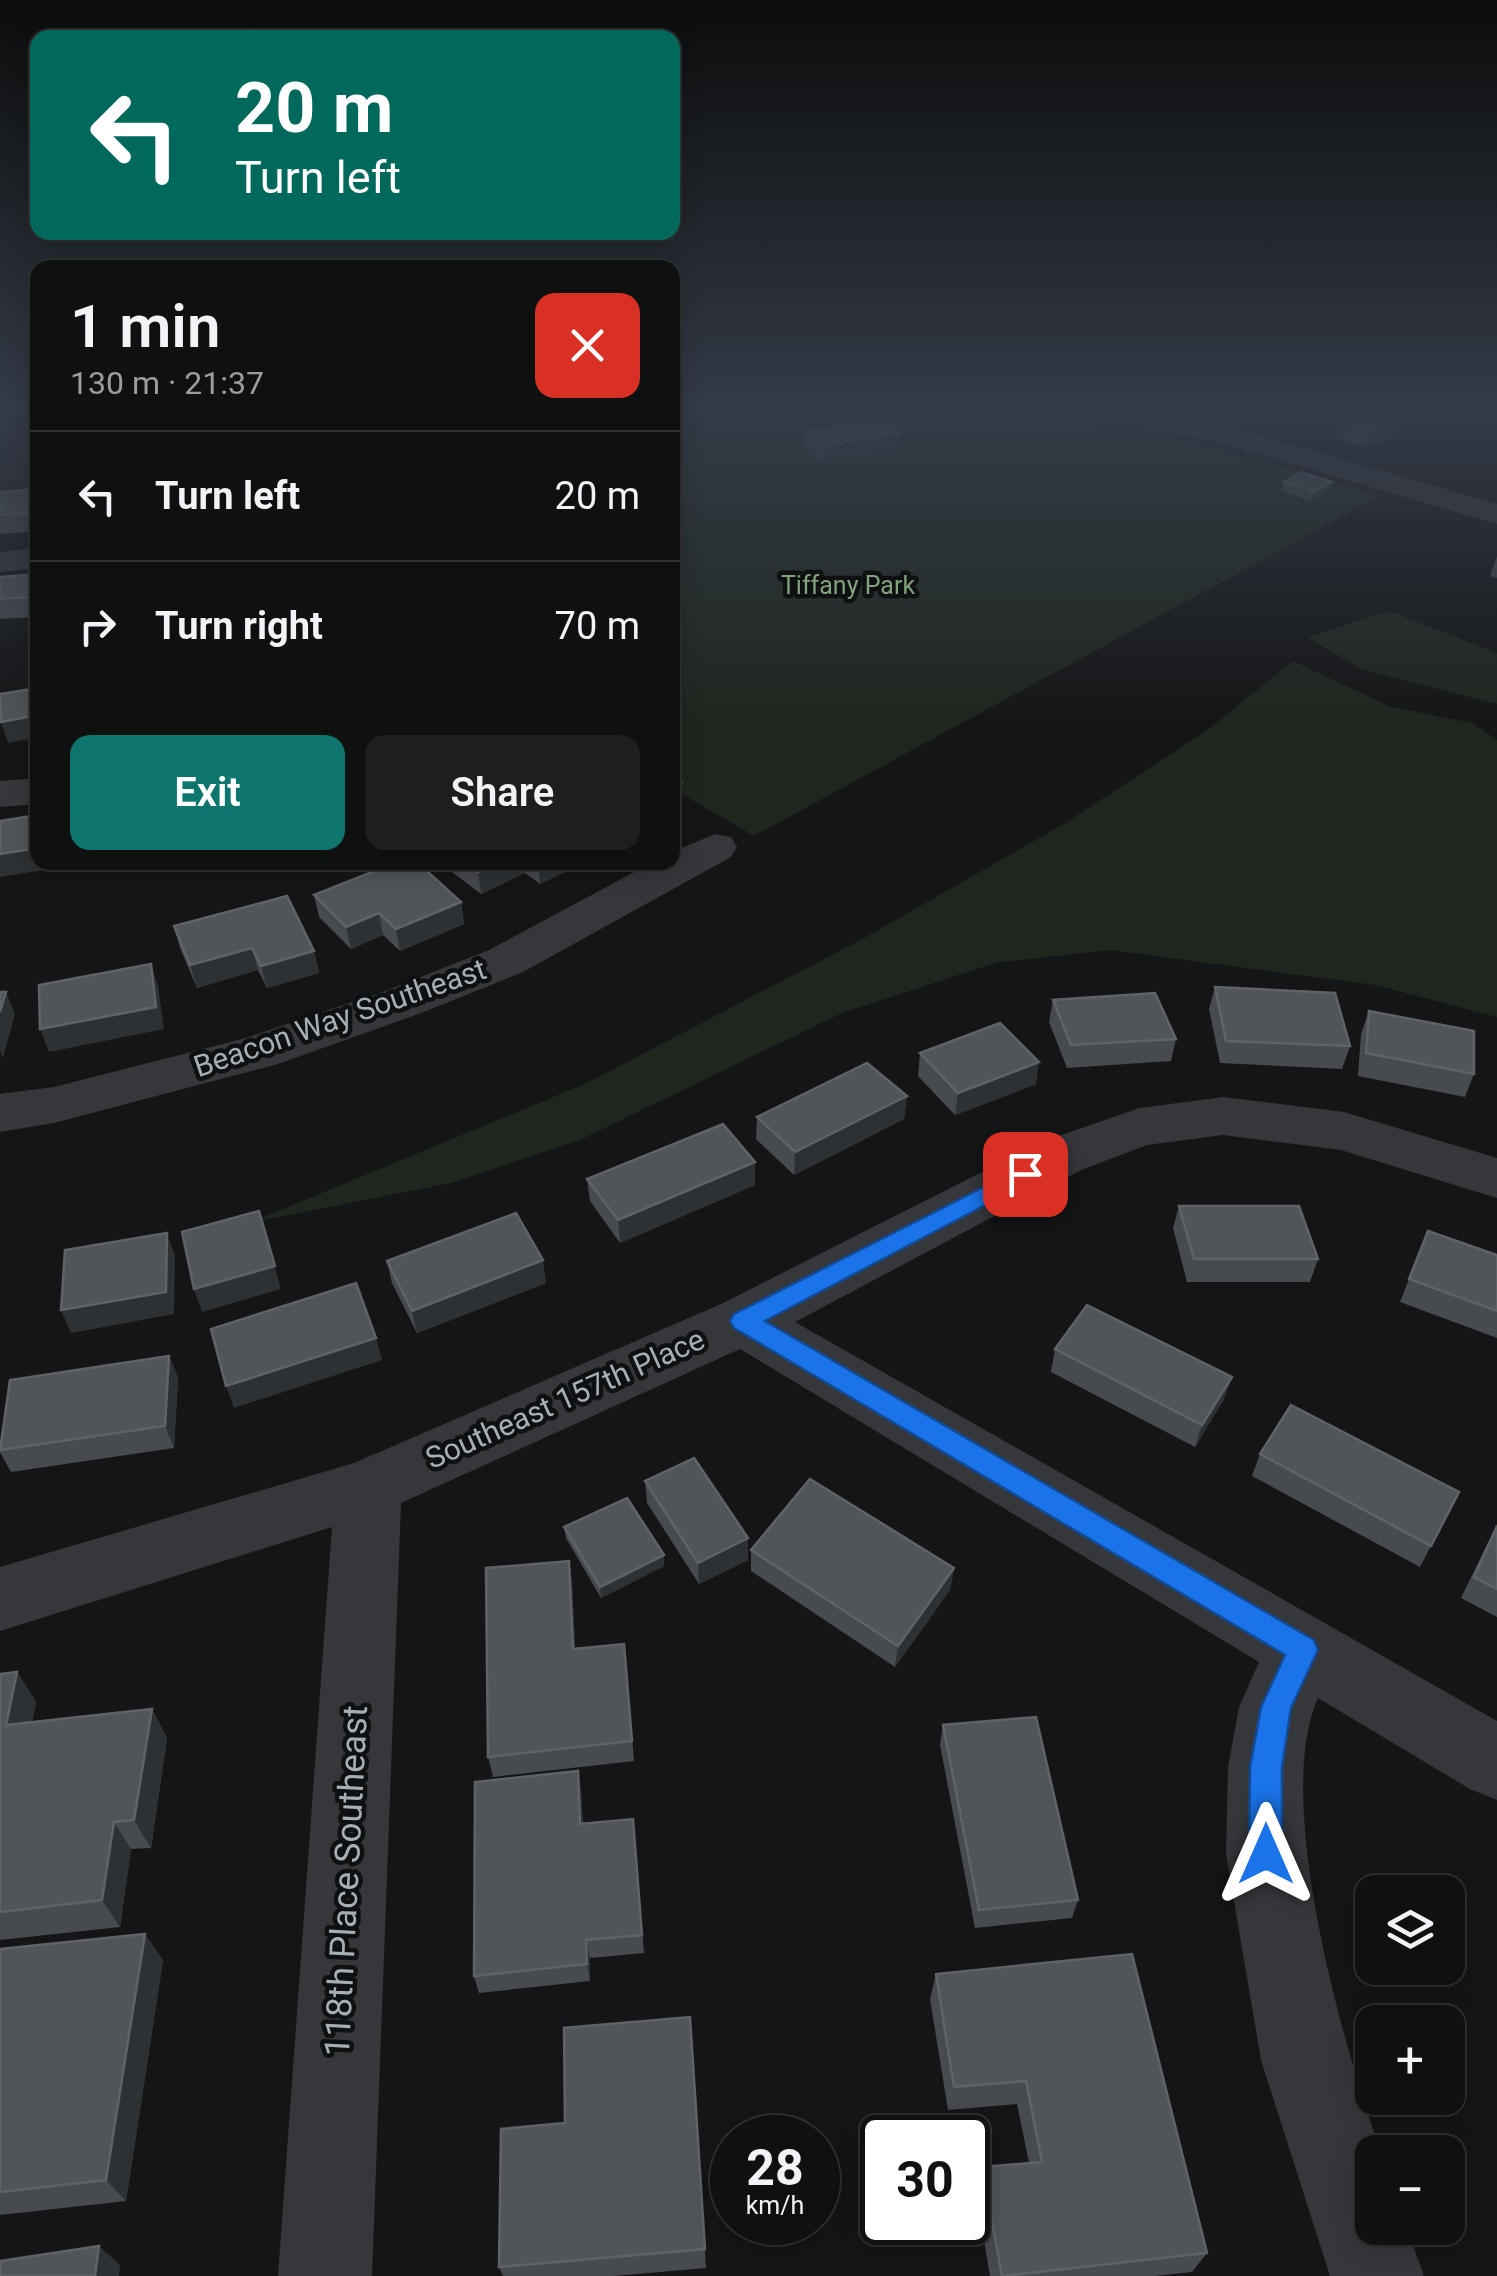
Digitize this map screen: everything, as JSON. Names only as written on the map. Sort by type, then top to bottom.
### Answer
[{"type":"street","points":[[0,562],[30,559]]},
{"type":"street","points":[[0,794],[30,792]]},
{"type":"street","name":"Beacon Way Southeast","points":[[680,866],[715,847]]},
{"type":"street","name":"Beacon Way Southeast","points":[[0,1113],[54,1105],[260,1052],[406,1001],[506,961],[673,870]]},
{"type":"street","name":"Southeast 157th Place","points":[[0,1599],[368,1487],[743,1321],[1060,1156],[1140,1128],[1223,1116],[1344,1131],[1497,1178]]},
{"type":"street","points":[[743,1321],[1497,1763]]},
{"type":"street","name":"118th Place Southeast","points":[[325,2276],[368,1487]]},
{"type":"street","points":[[1303,1650],[1276,1707],[1266,1767],[1266,1854],[1305,2060],[1377,2276]]},
{"type":"green space","name":"Tiffany Park","points":[[680,516],[1343,516],[754,836],[680,793]]},
{"type":"green space","points":[[1389,611],[1497,653],[1497,704],[1363,670],[1307,637]]},
{"type":"green space","points":[[1293,661],[1391,707],[1473,723],[1497,740],[1497,1017],[1375,985],[1110,950],[995,963],[840,1014],[582,1139],[451,1183],[249,1223],[587,1083],[864,938],[1067,822],[1210,728]]},
{"type":"building","points":[[30,575],[30,597],[0,599],[0,577]]},
{"type":"building","points":[[30,689],[30,717],[1,722],[0,694]]},
{"type":"building","points":[[30,816],[30,849],[0,854],[0,821]]},
{"type":"building","points":[[377,870],[426,870],[461,902],[396,929],[379,913],[346,927],[314,895]]},
{"type":"building","points":[[287,896],[314,951],[261,966],[252,948],[190,965],[174,926]]},
{"type":"building","points":[[151,964],[156,1007],[40,1029],[39,985]]},
{"type":"building","points":[[1215,987],[1335,993],[1350,1046],[1226,1041]]},
{"type":"building","points":[[1155,993],[1176,1039],[1071,1045],[1053,1000]]},
{"type":"building","points":[[1369,1011],[1474,1031],[1474,1074],[1366,1053]]},
{"type":"building","points":[[1000,1023],[1039,1062],[958,1093],[920,1053]]},
{"type":"building","points":[[867,1063],[907,1096],[795,1152],[757,1117]]},
{"type":"building","points":[[723,1124],[755,1162],[618,1220],[587,1179]]},
{"type":"building","points":[[1179,1206],[1299,1206],[1318,1259],[1194,1259]]},
{"type":"building","points":[[259,1211],[275,1266],[194,1289],[182,1232]]},
{"type":"building","points":[[516,1213],[543,1260],[412,1311],[387,1261]]},
{"type":"building","points":[[1428,1231],[1497,1255],[1497,1311],[1409,1279]]},
{"type":"building","points":[[167,1233],[166,1292],[61,1310],[65,1250]]},
{"type":"building","points":[[356,1283],[376,1338],[226,1386],[211,1329]]},
{"type":"building","points":[[1087,1305],[1232,1377],[1202,1425],[1055,1349]]},
{"type":"building","points":[[169,1356],[165,1426],[0,1450],[10,1380]]},
{"type":"building","points":[[1291,1405],[1459,1492],[1431,1546],[1260,1454]]},
{"type":"building","points":[[694,1458],[748,1538],[698,1563],[645,1481]]},
{"type":"building","points":[[810,1479],[954,1568],[898,1646],[751,1550]]},
{"type":"building","points":[[627,1498],[664,1555],[600,1587],[564,1527]]},
{"type":"building","points":[[1497,1526],[1497,1589],[1474,1577]]},
{"type":"building","points":[[569,1561],[573,1649],[624,1644],[632,1741],[488,1757],[486,1568]]},
{"type":"building","points":[[17,1672],[6,1725],[152,1709],[134,1820],[114,1822],[102,1900],[0,1912],[0,1674]]},
{"type":"building","points":[[1036,1717],[1078,1900],[979,1910],[943,1725]]},
{"type":"building","points":[[578,1771],[580,1824],[633,1819],[642,1935],[586,1940],[587,1964],[474,1976],[475,1782]]},
{"type":"building","points":[[145,1934],[106,2180],[0,2192],[0,1949]]},
{"type":"building","points":[[1132,1954],[1207,2253],[1002,2276],[990,2211],[990,2166],[1042,2162],[1026,2081],[954,2087],[936,1974]]},
{"type":"building","points":[[690,2017],[705,2249],[499,2267],[501,2129],[565,2123],[564,2028]]},
{"type":"building","points":[[99,2246],[95,2276],[0,2276],[0,2261]]},
{"type":"route","points":[[1025,1174],[743,1321],[1303,1650],[1276,1707],[1266,1767],[1266,1854]]}]
